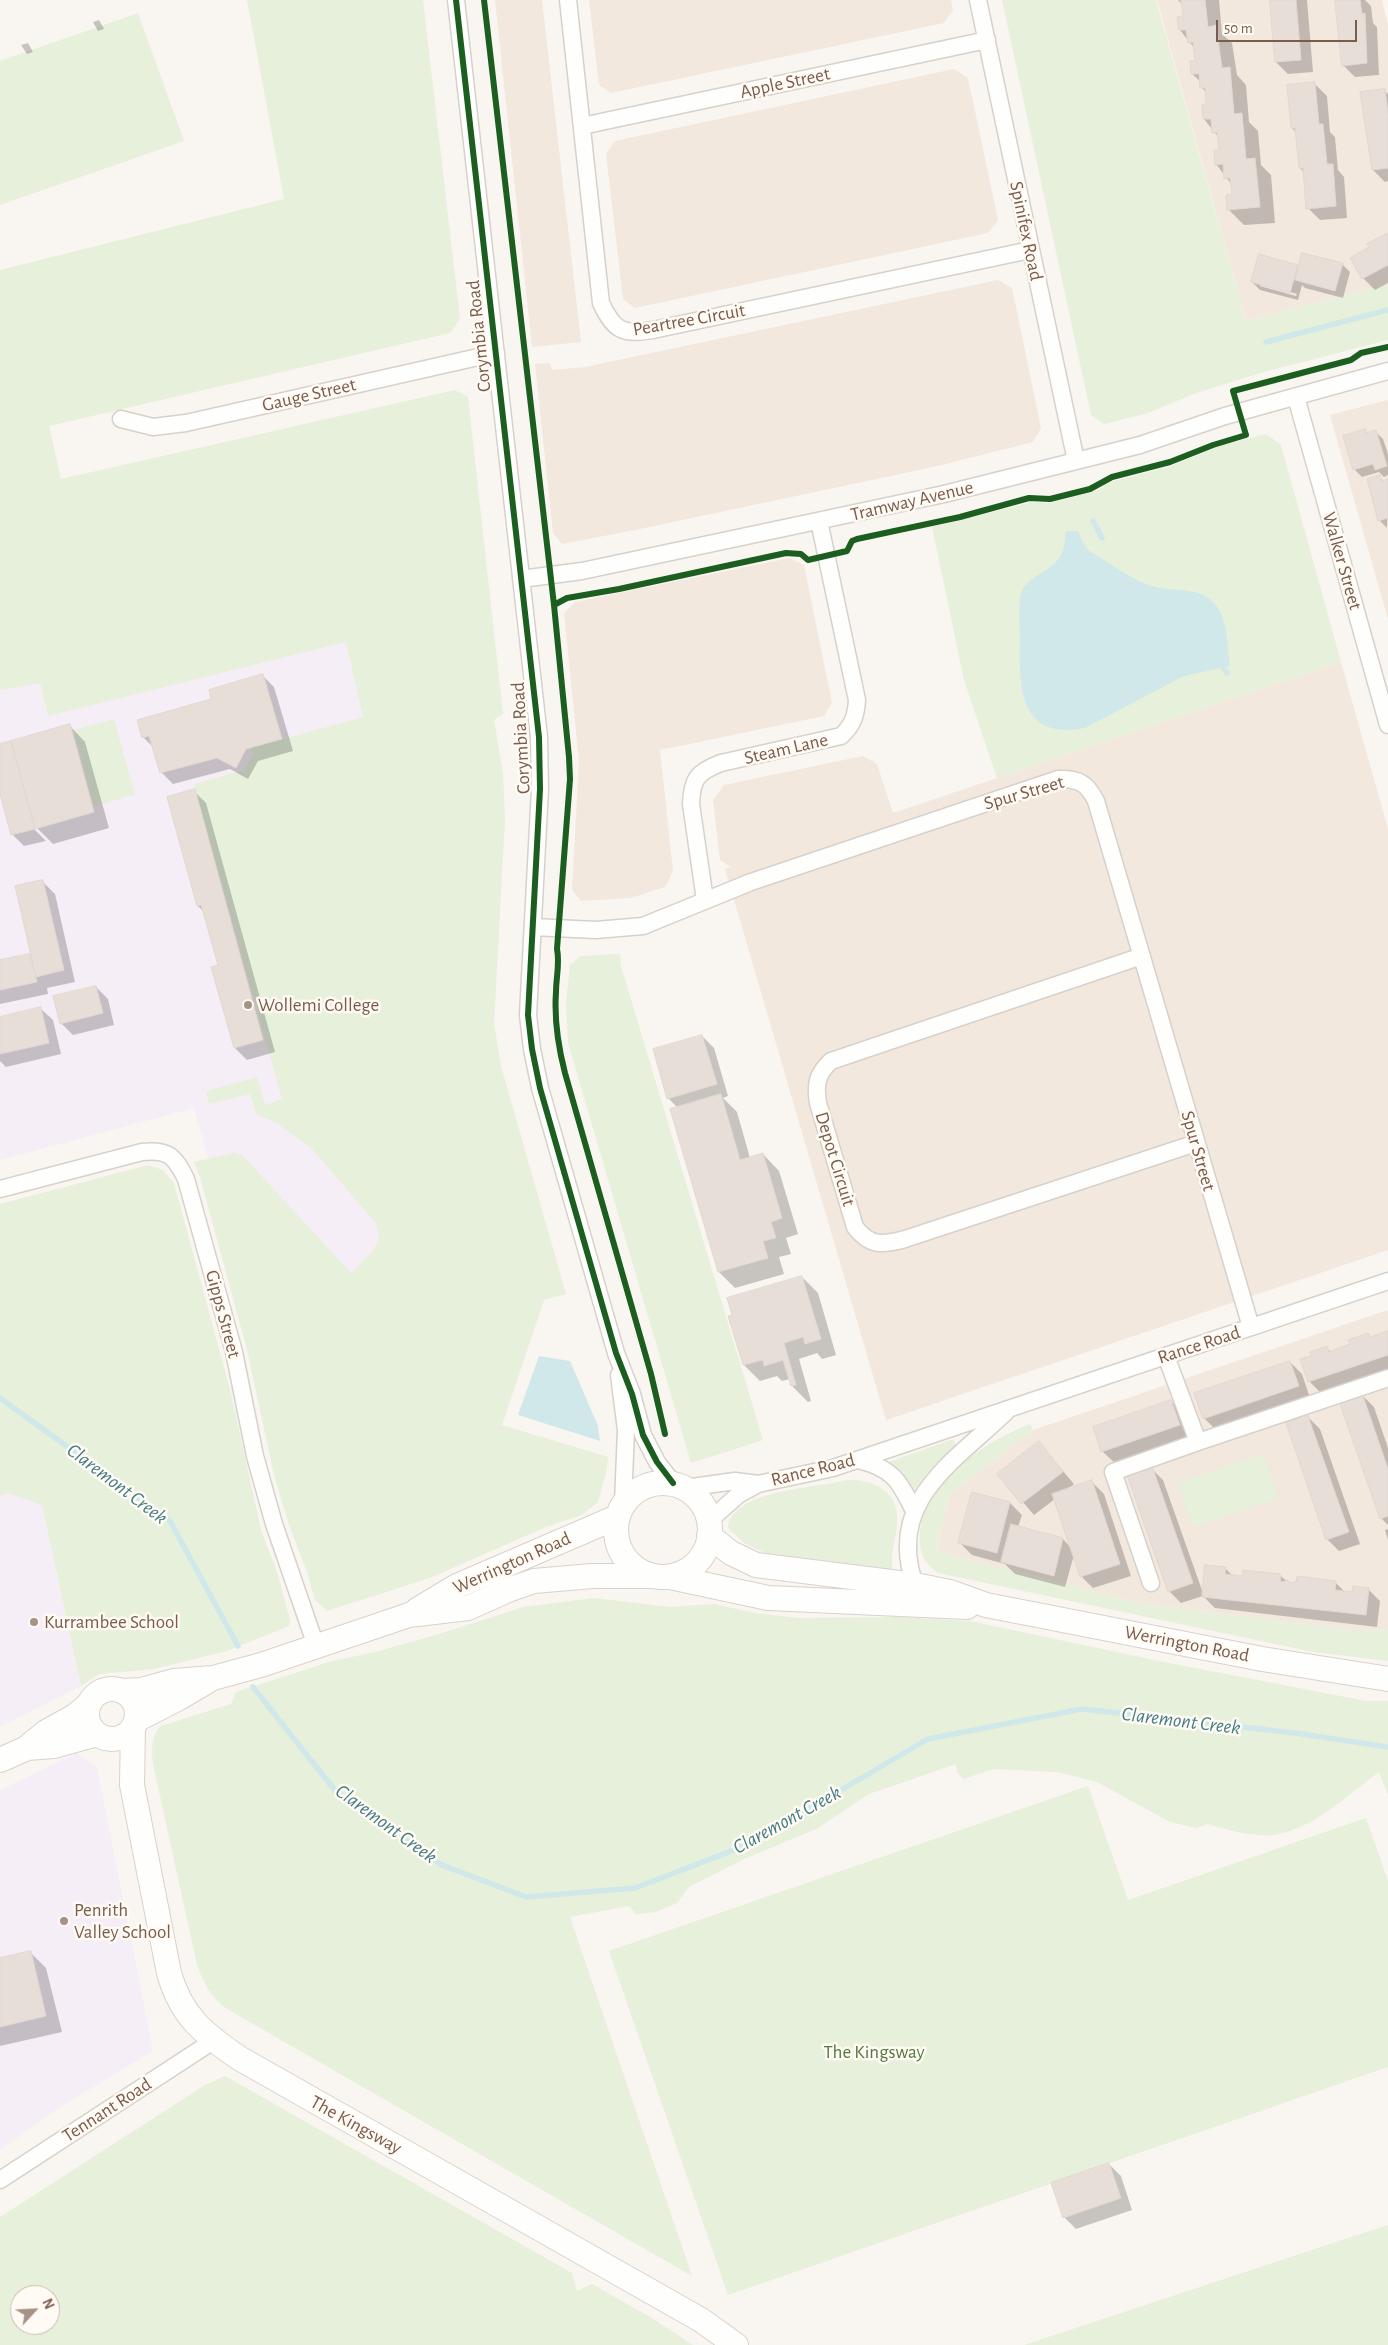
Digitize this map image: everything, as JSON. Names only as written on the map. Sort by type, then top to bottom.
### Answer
[{"type":"main road","points":[[648,1484],[679,1485],[695,1495],[704,1507],[709,1528],[706,1550],[697,1563],[685,1572],[662,1577],[640,1571],[627,1562],[619,1548],[616,1533],[620,1510],[634,1492],[648,1484]]},
{"type":"main road","name":"Werrington Road","points":[[409,1615],[457,1586],[620,1510]]},
{"type":"main road","name":"Werrington Road","points":[[709,1528],[731,1552],[756,1566],[915,1585],[950,1592],[986,1605],[1272,1661],[1388,1679]]},
{"type":"main road","name":"Werrington Road","points":[[123,1691],[141,1690],[174,1681],[213,1678],[261,1665],[409,1615],[468,1608],[508,1590],[534,1581],[592,1576],[662,1577],[787,1600],[903,1603],[955,1607],[986,1605]]},
{"type":"main road","name":"Werrington Road","points":[[134,1723],[213,1678]]},
{"type":"main road","points":[[0,1760],[25,1749],[46,1732],[75,1716],[99,1692],[107,1689],[123,1691],[134,1703],[134,1723],[121,1737],[101,1736],[54,1746],[25,1749]]},
{"type":"main road","points":[[88,1705],[88,1721],[101,1736]]},
{"type":"main road","name":"The Kingsway","points":[[134,1723],[132,1785],[169,1973],[175,1994],[184,2010],[198,2027],[213,2041],[239,2058],[701,2320],[736,2345]]},
{"type":"main road","name":"The Kingsway","points":[[101,1736],[132,1785]]},
{"type":"street","name":"Corymbia Road","points":[[456,0],[541,764],[528,1015],[532,1049],[540,1088],[616,1353],[632,1394],[643,1435],[657,1462],[679,1485]]},
{"type":"street","name":"Peartree Circuit","points":[[568,0],[601,303],[608,319],[620,330],[638,332],[653,330],[1030,250]]},
{"type":"street","name":"Spinifex Road","points":[[978,0],[1076,461]]},
{"type":"street","name":"Apple Street","points":[[582,126],[987,40]]},
{"type":"street","name":"Gauge Street","points":[[121,419],[153,427],[186,423],[496,353]]},
{"type":"street","name":"Tramway Avenue","points":[[522,580],[582,571],[944,494],[1148,442],[1225,416],[1388,371]]},
{"type":"street","name":"Walker Street","points":[[1296,397],[1388,724]]},
{"type":"street","name":"Steam Lane","points":[[705,900],[691,804],[691,788],[697,776],[708,768],[721,763],[841,736],[852,726],[857,700],[819,521]]},
{"type":"street","name":"Spur Street","points":[[533,927],[620,930],[643,926],[705,900],[1058,779],[1071,779],[1082,782],[1089,788],[1096,801],[1251,1328]]},
{"type":"street","name":"Depot Circuit","points":[[1142,956],[831,1061],[820,1072],[815,1086],[820,1112],[854,1227],[862,1237],[874,1243],[889,1243],[905,1239],[1196,1143]]},
{"type":"street","name":"Gipps Street","points":[[0,1189],[156,1150],[168,1154],[179,1165],[186,1180],[234,1352],[255,1456],[274,1524],[316,1646]]},
{"type":"street","name":"Rance Road","points":[[679,1485],[734,1481],[758,1484],[805,1475],[858,1460],[1388,1280]]},
{"type":"street","name":"Corymbia Road","points":[[616,1353],[626,1430],[626,1454],[620,1510]]},
{"type":"street","points":[[1166,1356],[1198,1442]]},
{"type":"street","points":[[1151,1583],[1113,1472],[1388,1378]]},
{"type":"street","name":"Rance Road","points":[[915,1585],[906,1553],[908,1534],[914,1510],[929,1486],[945,1467],[1010,1408]]},
{"type":"street","points":[[858,1460],[877,1465],[892,1475],[904,1490],[914,1510]]},
{"type":"street","name":"Rance Road","points":[[709,1528],[738,1495],[758,1484]]},
{"type":"street","name":"Tennant Road","points":[[0,2180],[213,2041]]},
{"type":"shaded area","points":[[495,0],[542,0],[581,342],[532,347]]},
{"type":"shaded area","points":[[589,0],[951,0],[953,10],[944,23],[611,93],[599,85]]},
{"type":"shaded area","points":[[1157,0],[1382,0],[1388,25],[1388,285],[1246,321]]},
{"type":"shaded area","points":[[954,69],[968,78],[998,220],[988,233],[635,308],[623,299],[606,154],[615,141]]},
{"type":"shaded area","points":[[998,280],[1012,288],[1041,428],[1033,442],[938,466],[562,544],[553,533],[535,364],[550,363],[552,370],[585,367]]},
{"type":"shaded area","points":[[1388,400],[1388,619],[1330,415]]},
{"type":"shaded area","points":[[790,558],[804,565],[832,703],[824,716],[660,750],[673,871],[665,887],[631,898],[581,901],[572,890],[579,761],[564,613],[575,602]]},
{"type":"shaded area","name":"Wollemi College","points":[[463,612],[503,773],[505,818],[494,1024],[501,1066],[566,1294],[544,1300],[502,1425],[260,1344],[194,1108],[0,1160],[0,690],[40,682],[48,715]]},
{"type":"shaded area","points":[[1341,662],[1388,829],[1388,1250],[886,1420],[725,869],[731,867],[720,860],[713,800],[724,785],[863,756],[877,764],[893,813]]},
{"type":"shaded area","points":[[1388,1310],[1388,1629],[1355,1630],[1143,1604],[936,1551],[949,1495],[1033,1430]]},
{"type":"shaded area","name":"Kurrambee School","points":[[0,1469],[39,1492],[81,1686],[0,1727]]},
{"type":"shaded area","name":"Penrith Valley School","points":[[77,1753],[97,1767],[153,2051],[57,2109],[0,2150],[0,1790]]},
{"type":"green space","points":[[247,0],[423,0],[460,319],[450,333],[49,426],[61,479],[455,390],[468,397],[503,714],[494,720],[503,773],[505,818],[494,1024],[501,1066],[566,1294],[544,1300],[502,1425],[608,1457],[606,1473],[598,1502],[582,1515],[546,1527],[432,1577],[327,1611],[315,1600],[274,1475],[247,1350],[200,1177],[194,1162],[234,1153],[243,1156],[351,1273],[372,1252],[379,1240],[376,1223],[311,1148],[275,1122],[256,1114],[250,1094],[209,1104],[206,1091],[257,1077],[265,1105],[282,1099],[194,784],[244,770],[253,754],[251,748],[363,717],[346,642],[48,716],[40,683],[0,690],[0,270],[284,199]]},
{"type":"green space","points":[[1002,0],[1156,0],[1246,321],[1388,285],[1388,340],[1260,373],[1196,393],[1148,413],[1104,424],[1091,415]]},
{"type":"green space","points":[[138,13],[184,141],[0,205],[0,61]]},
{"type":"green space","points":[[1266,434],[1281,445],[1341,662],[997,778],[964,680],[932,527],[1033,502],[1051,503],[1096,491],[1111,482],[1168,467],[1220,446]]},
{"type":"green space","points":[[114,719],[135,795],[94,806],[74,730]]},
{"type":"green space","points":[[620,954],[621,966],[763,1440],[691,1463],[568,1043],[566,1004],[570,965],[581,956]]},
{"type":"green space","points":[[148,1165],[163,1170],[174,1183],[231,1393],[261,1530],[278,1575],[290,1620],[289,1626],[227,1651],[154,1669],[99,1674],[81,1686],[42,1505],[8,1493],[0,1496],[0,1204]]},
{"type":"green space","points":[[1030,1424],[1033,1430],[949,1495],[936,1551],[1143,1604],[1355,1630],[1388,1629],[1388,1661],[1313,1652],[938,1573],[925,1561],[920,1546],[920,1534],[924,1515],[933,1497],[945,1481],[976,1453],[994,1441]]},
{"type":"green space","points":[[951,1440],[956,1445],[929,1471],[914,1491],[906,1480],[886,1463]]},
{"type":"green space","points":[[1263,1454],[1278,1498],[1193,1527],[1178,1483]]},
{"type":"green space","points":[[847,1480],[857,1480],[875,1485],[889,1495],[894,1502],[897,1521],[892,1559],[893,1572],[771,1556],[744,1543],[728,1528],[732,1515],[743,1506],[759,1498]]},
{"type":"green space","points":[[594,1598],[671,1607],[715,1604],[754,1613],[799,1618],[899,1617],[970,1621],[1159,1661],[1366,1701],[1388,1701],[1388,1795],[1379,1772],[1316,1819],[1288,1832],[1273,1835],[1257,1835],[1232,1831],[1208,1824],[1197,1828],[1170,1822],[1097,1782],[1057,1772],[994,1769],[963,1779],[957,1772],[956,1764],[869,1794],[818,1828],[742,1860],[689,1887],[677,1903],[656,1912],[636,1914],[629,1906],[570,1917],[692,2276],[221,2004],[209,1990],[197,1965],[153,1764],[153,1739],[161,1726],[231,1704],[236,1692],[329,1662],[379,1651],[523,1607]]},
{"type":"green space","name":"The Kingsway","points":[[1088,1786],[1128,1900],[1366,1818],[1388,1881],[1388,2067],[728,2295],[609,1951]]},
{"type":"green space","points":[[225,2076],[572,2273],[577,2291],[592,2284],[650,2317],[693,2345],[0,2345],[0,2217],[205,2085]]},
{"type":"green space","points":[[1388,2225],[1388,2345],[1024,2345]]},
{"type":"water","points":[[1066,531],[1078,531],[1089,551],[1139,581],[1156,587],[1201,594],[1211,600],[1223,618],[1228,641],[1230,666],[1184,676],[1085,728],[1063,730],[1046,726],[1035,718],[1027,706],[1022,691],[1020,674],[1020,599],[1021,593],[1027,584],[1058,559],[1064,548]]},
{"type":"water","points":[[539,1356],[570,1361],[598,1426],[600,1441],[518,1415]]},
{"type":"building","points":[[1181,0],[1205,0],[1208,27],[1216,25],[1222,68],[1230,67],[1234,114],[1242,113],[1246,159],[1255,158],[1260,207],[1227,210],[1226,195],[1232,194],[1230,178],[1224,179],[1223,164],[1215,165],[1214,150],[1219,150],[1217,132],[1212,133],[1211,119],[1203,119],[1202,105],[1206,105],[1205,88],[1200,88],[1199,74],[1191,74],[1190,61],[1195,61],[1193,42],[1188,43],[1186,30],[1179,30],[1177,17],[1183,16]]},
{"type":"building","points":[[1270,0],[1296,0],[1301,60],[1275,62]]},
{"type":"building","points":[[1335,0],[1360,0],[1362,14],[1365,13],[1367,63],[1342,66]]},
{"type":"building","points":[[1315,82],[1319,124],[1323,124],[1327,164],[1333,164],[1336,206],[1306,209],[1303,168],[1299,168],[1295,128],[1291,128],[1287,85]]},
{"type":"building","points":[[1385,89],[1388,114],[1388,168],[1372,170],[1360,92]]},
{"type":"building","points":[[1388,233],[1388,265],[1362,279],[1350,258],[1369,247],[1367,244]]},
{"type":"building","points":[[1302,253],[1343,263],[1335,291],[1295,280]]},
{"type":"building","points":[[1259,254],[1298,265],[1290,293],[1251,282]]},
{"type":"building","points":[[1366,429],[1366,433],[1376,430],[1387,466],[1375,470],[1373,464],[1353,470],[1343,436]]},
{"type":"building","points":[[1380,475],[1382,481],[1388,479],[1388,518],[1378,521],[1367,479]]},
{"type":"building","points":[[263,674],[282,739],[246,749],[236,768],[217,758],[160,773],[149,736],[142,738],[137,720],[211,699],[209,690]]},
{"type":"building","points":[[70,724],[94,812],[35,829],[11,741]]},
{"type":"building","points":[[11,741],[35,829],[11,835],[0,794],[0,744]]},
{"type":"building","points":[[195,789],[263,1040],[234,1048],[211,967],[218,965],[201,905],[197,906],[167,797]]},
{"type":"building","points":[[43,880],[64,970],[36,977],[15,886]]},
{"type":"building","points":[[30,954],[37,982],[0,990],[0,960]]},
{"type":"building","points":[[96,986],[103,1013],[60,1024],[53,996]]},
{"type":"building","points":[[41,1007],[49,1043],[0,1054],[0,1017]]},
{"type":"building","points":[[702,1035],[717,1084],[667,1099],[653,1049]]},
{"type":"building","points":[[721,1094],[740,1160],[763,1153],[782,1218],[771,1222],[776,1238],[763,1241],[768,1258],[718,1272],[670,1109]]},
{"type":"building","points":[[802,1276],[821,1339],[805,1344],[803,1337],[784,1343],[796,1385],[791,1386],[783,1360],[764,1366],[763,1360],[743,1365],[728,1316],[732,1315],[727,1298]]},
{"type":"building","points":[[1388,1331],[1388,1355],[1308,1382],[1300,1359],[1311,1356],[1310,1352],[1327,1346],[1329,1352],[1350,1344],[1348,1340],[1368,1333],[1370,1337]]},
{"type":"building","points":[[1290,1361],[1299,1386],[1203,1419],[1194,1393]]},
{"type":"building","points":[[1362,1393],[1388,1469],[1388,1516],[1380,1519],[1339,1401]]},
{"type":"building","points":[[1171,1400],[1180,1425],[1101,1452],[1093,1427]]},
{"type":"building","points":[[1308,1416],[1349,1532],[1326,1540],[1286,1423]]},
{"type":"building","points":[[1039,1441],[1063,1472],[1021,1504],[997,1474]]},
{"type":"building","points":[[1152,1466],[1193,1583],[1168,1592],[1127,1475]]},
{"type":"building","points":[[1092,1480],[1120,1564],[1080,1577],[1052,1494]]},
{"type":"building","points":[[972,1492],[1010,1502],[997,1553],[958,1543]]},
{"type":"building","points":[[1011,1524],[1063,1538],[1054,1576],[1001,1562]]},
{"type":"building","points":[[1205,1565],[1226,1567],[1225,1574],[1242,1576],[1243,1570],[1280,1574],[1281,1582],[1288,1580],[1289,1583],[1296,1582],[1297,1576],[1336,1581],[1335,1590],[1352,1592],[1353,1586],[1369,1588],[1366,1615],[1202,1597]]},
{"type":"building","points":[[31,1951],[46,2016],[0,2027],[0,1958]]},
{"type":"building","points":[[1109,2163],[1121,2198],[1063,2218],[1051,2183]]},
{"type":"waterway","points":[[1266,342],[1388,310]]},
{"type":"waterway","points":[[1093,521],[1102,538]]},
{"type":"waterway","points":[[1219,662],[1227,673]]},
{"type":"waterway","name":"Claremont Creek","points":[[0,1398],[170,1521],[238,1646]]},
{"type":"waterway","name":"Claremont Creek","points":[[253,1687],[337,1793],[442,1865],[526,1897],[635,1888],[747,1845],[928,1739],[1082,1709],[1295,1733],[1388,1747]]},
{"type":"cycle path","points":[[456,0],[539,737],[540,789],[528,1015],[532,1049],[540,1088],[616,1353],[632,1394],[643,1435],[657,1462],[673,1483]]},
{"type":"cycle path","points":[[484,0],[554,605],[569,757],[570,779],[557,949],[557,1033],[565,1073],[651,1374],[665,1434]]},
{"type":"cycle path","points":[[554,605],[567,598],[619,589],[786,553],[801,554],[808,560],[847,551],[852,541],[857,539],[960,517],[1029,498],[1050,499],[1090,489],[1112,477],[1170,462],[1213,445],[1246,435],[1233,391],[1351,360],[1361,353],[1388,347]]},
{"type":"place","name":"Wollemi College","points":[[248,1005]]},
{"type":"place","name":"Kurrambee School","points":[[34,1622]]},
{"type":"place","name":"Penrith Valley School","points":[[64,1921]]}]
